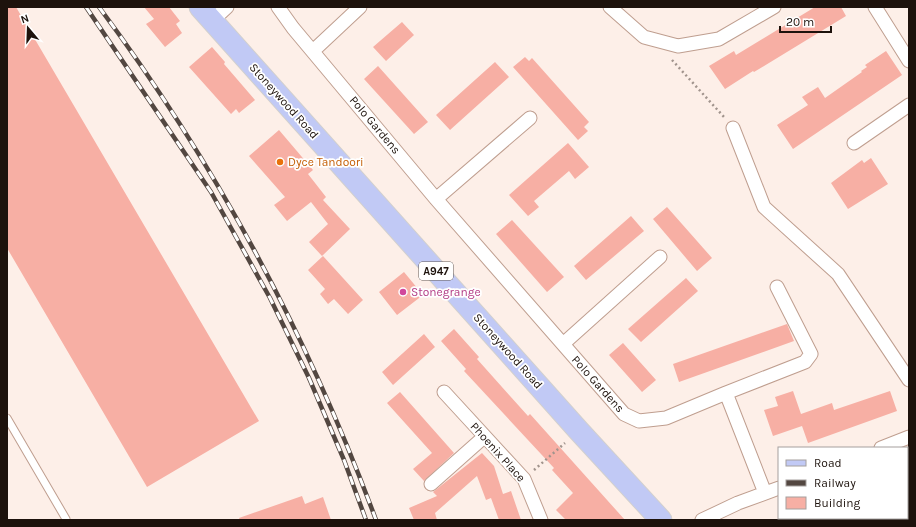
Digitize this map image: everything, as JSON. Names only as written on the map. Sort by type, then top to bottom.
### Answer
[{"type":"main road","name":"Stoneywood Road","points":[[213,12],[579,431],[658,519]]},
{"type":"street","name":"Polo Gardens","points":[[278,7],[293,28],[436,199],[624,414],[639,421],[666,418],[805,362],[809,359],[811,354],[777,287]]},
{"type":"street","points":[[313,51],[360,7]]},
{"type":"street","points":[[610,7],[644,37],[678,46],[719,38],[774,7]]},
{"type":"street","points":[[875,7],[909,61]]},
{"type":"street","points":[[854,143],[909,105]]},
{"type":"street","points":[[436,199],[530,118]]},
{"type":"street","points":[[733,128],[764,207],[838,274],[909,380]]},
{"type":"street","name":"Polo Gardens","points":[[563,344],[660,257]]},
{"type":"street","name":"Phoenix Place","points":[[444,392],[524,479],[541,520]]},
{"type":"street","points":[[726,393],[765,493]]},
{"type":"street","points":[[431,484],[484,437]]},
{"type":"street","points":[[884,447],[909,437]]},
{"type":"street","points":[[702,520],[738,503],[778,488]]},
{"type":"lane","points":[[7,418],[66,519]]},
{"type":"path","points":[[652,39],[694,83],[733,128]]},
{"type":"path","points":[[524,479],[579,431]]},
{"type":"building","points":[[7,7],[16,7],[259,421],[147,487],[7,248]]},
{"type":"building","points":[[144,7],[169,7],[180,21],[176,24],[182,33],[165,47],[146,24],[154,19]]},
{"type":"building","points":[[815,7],[841,7],[846,16],[725,89],[709,66],[734,51],[736,55]]},
{"type":"building","points":[[402,22],[414,35],[386,61],[373,47]]},
{"type":"building","points":[[212,47],[225,62],[224,64],[255,100],[239,113],[236,109],[231,114],[189,67]]},
{"type":"building","points":[[886,51],[902,75],[793,149],[777,125],[808,105],[802,97],[818,87],[825,98],[862,72],[861,71],[867,67],[865,65]]},
{"type":"building","points":[[525,57],[529,61],[532,58],[589,122],[584,127],[588,131],[578,140],[513,67]]},
{"type":"building","points":[[495,62],[509,77],[450,130],[436,115]]},
{"type":"building","points":[[378,66],[428,122],[414,134],[364,79]]},
{"type":"building","points":[[279,130],[313,170],[308,174],[326,197],[323,200],[350,229],[322,256],[309,242],[328,224],[311,202],[287,221],[274,205],[285,197],[249,156]]},
{"type":"building","points":[[568,143],[589,167],[575,179],[569,171],[534,201],[539,207],[528,216],[509,195]]},
{"type":"building","points":[[871,158],[888,184],[848,209],[831,183],[862,160],[864,163]]},
{"type":"building","points":[[667,207],[712,258],[697,271],[653,219]]},
{"type":"building","points":[[631,216],[644,231],[586,280],[574,266]]},
{"type":"building","points":[[512,220],[564,277],[547,292],[496,234]]},
{"type":"building","points":[[323,256],[363,300],[348,314],[334,299],[328,304],[320,294],[325,289],[308,270]]},
{"type":"building","name":"Stonegrange","points":[[404,272],[423,295],[397,315],[379,292]]},
{"type":"building","points":[[686,278],[698,291],[641,342],[628,329]]},
{"type":"building","points":[[787,324],[794,341],[679,382],[673,364]]},
{"type":"building","points":[[454,329],[479,357],[477,359],[528,416],[530,414],[625,520],[566,520],[556,510],[573,493],[552,470],[554,468],[464,371],[466,369],[441,341]]},
{"type":"building","points":[[424,334],[435,347],[393,385],[382,372]]},
{"type":"building","points":[[623,343],[656,380],[642,392],[609,355]]},
{"type":"building","points":[[793,391],[801,414],[832,403],[834,410],[890,391],[897,411],[808,443],[802,426],[773,436],[764,410],[778,406],[775,397]]},
{"type":"building","points":[[400,392],[454,453],[424,481],[413,469],[432,453],[387,403]]},
{"type":"building","points":[[482,453],[494,466],[503,494],[511,491],[521,520],[499,520],[491,498],[486,500],[477,476],[435,513],[437,520],[414,520],[409,508],[437,496],[433,492]]},
{"type":"building","points":[[302,496],[305,504],[323,497],[331,520],[240,520],[239,518]]},
{"type":"railway","points":[[86,7],[211,192],[270,298],[309,378],[344,460],[366,520]]},
{"type":"railway","points":[[99,7],[142,67],[182,128],[256,253],[320,384],[376,520]]},
{"type":"place","name":"Dyce Tandoori","points":[[280,162]]},
{"type":"place","name":"Stonegrange","points":[[403,292]]}]
